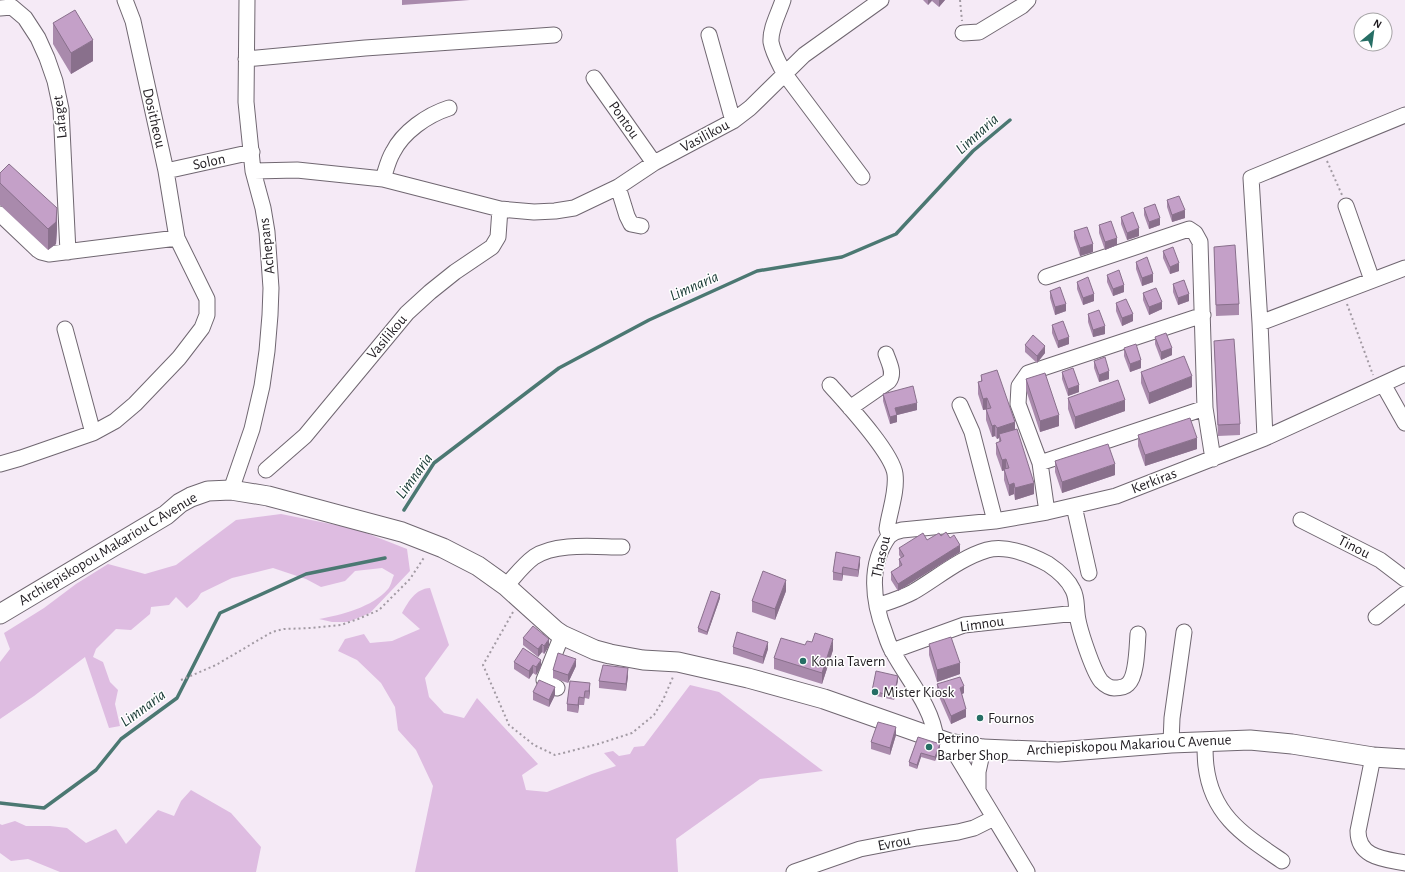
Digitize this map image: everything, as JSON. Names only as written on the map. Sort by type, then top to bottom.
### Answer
[{"type":"main road","name":"Archiepiskopou Makariou C Avenue","points":[[1,612],[166,515],[180,503],[191,497],[208,491],[231,490],[268,496],[368,522],[402,532],[433,544],[478,566],[506,586],[546,623],[562,635],[595,650],[643,660],[678,662],[720,671],[800,692],[942,741],[983,750],[1058,752],[1171,743],[1250,740],[1270,741],[1373,757],[1405,758]]},
{"type":"street","name":"Dositheou","points":[[0,464],[93,433],[116,421],[135,404],[179,358],[202,328],[207,314],[207,299],[177,238],[166,171],[133,21],[125,0]]},
{"type":"street","name":"Achepans","points":[[231,490],[252,428],[262,386],[267,351],[271,288],[267,232],[254,171],[246,102],[247,0]]},
{"type":"street","points":[[783,0],[774,24],[771,41],[775,55],[784,73],[862,177]]},
{"type":"street","name":"Vasilikou","points":[[254,171],[297,170],[383,179],[500,209],[534,212],[574,208],[618,187],[654,163],[733,121],[750,108],[804,55],[881,0]]},
{"type":"street","points":[[963,33],[979,32],[1022,6],[1028,0]]},
{"type":"street","name":"Lafaget","points":[[0,8],[12,7],[26,18],[38,38],[55,81],[61,108],[68,252]]},
{"type":"street","points":[[246,59],[366,48],[554,35]]},
{"type":"street","points":[[709,35],[733,121]]},
{"type":"street","name":"Pontou","points":[[594,78],[654,163]]},
{"type":"street","points":[[383,179],[392,152],[398,143],[427,117],[449,108]]},
{"type":"street","points":[[1265,438],[1251,178],[1405,115]]},
{"type":"street","name":"Solon","points":[[166,171],[252,152]]},
{"type":"street","points":[[618,187],[631,224],[641,226]]},
{"type":"street","points":[[1346,206],[1372,280]]},
{"type":"street","name":"Vasilikou","points":[[266,470],[305,436],[407,313],[455,272],[492,247],[498,236],[500,209]]},
{"type":"street","points":[[0,214],[41,252],[49,254],[177,238]]},
{"type":"street","points":[[1046,277],[1189,229],[1195,232],[1200,242],[1205,408],[1213,459]]},
{"type":"street","points":[[1260,323],[1405,268]]},
{"type":"street","points":[[1047,512],[1040,463],[1018,404],[1019,386],[1028,373],[1203,315]]},
{"type":"street","points":[[65,329],[93,433]]},
{"type":"street","points":[[850,408],[889,382],[892,372],[886,354]]},
{"type":"street","name":"Kerkiras","points":[[889,536],[902,530],[995,521],[1047,512],[1116,496],[1265,438],[1405,374]]},
{"type":"street","name":"Thasou","points":[[830,385],[885,453],[892,463],[895,474],[896,485],[887,529],[889,536],[882,549],[875,570],[874,582],[877,606],[892,650],[930,714],[942,741],[978,791],[1027,872]]},
{"type":"street","points":[[1380,385],[1405,423]]},
{"type":"street","points":[[960,405],[972,432],[995,521]]},
{"type":"street","points":[[1040,463],[1205,408]]},
{"type":"street","points":[[1074,506],[1089,573]]},
{"type":"street","name":"Tinou","points":[[1301,520],[1380,560],[1405,579]]},
{"type":"street","points":[[506,586],[524,565],[535,557],[546,552],[577,546],[622,547]]},
{"type":"street","points":[[877,606],[899,599],[913,592],[967,559],[987,550],[998,549],[1026,554],[1048,564],[1064,577],[1072,588],[1077,602],[1077,613],[1083,638],[1097,674],[1106,686],[1112,688],[1126,686],[1131,681],[1135,667],[1138,634]]},
{"type":"street","points":[[1376,617],[1405,594]]},
{"type":"street","name":"Limnou","points":[[892,650],[964,625],[1077,613]]},
{"type":"street","points":[[1171,743],[1172,718],[1184,632]]},
{"type":"street","points":[[557,688],[544,680],[562,635]]},
{"type":"street","points":[[1205,742],[1206,766],[1209,782],[1218,806],[1226,817],[1241,832],[1282,861]]},
{"type":"street","points":[[978,791],[978,772],[983,750]]},
{"type":"street","points":[[1373,757],[1358,831],[1358,840],[1367,852],[1376,857],[1405,863]]},
{"type":"street","name":"Evrou","points":[[794,872],[860,849],[958,832],[974,828],[994,818]]},
{"type":"path","points":[[960,0],[963,33]]},
{"type":"path","points":[[1322,149],[1346,206]]},
{"type":"path","points":[[1342,292],[1380,385]]},
{"type":"path","points":[[181,680],[216,665],[272,632],[284,629],[341,625],[358,620],[379,610],[410,579],[433,544]]},
{"type":"path","points":[[520,599],[483,665],[509,725],[534,745],[554,755],[598,744],[632,733],[654,715],[663,700],[678,662]]},
{"type":"shaded area","points":[[281,514],[356,529],[407,549],[410,571],[370,613],[348,622],[332,622],[319,619],[347,612],[374,601],[389,588],[394,575],[382,568],[355,571],[345,581],[321,587],[306,579],[273,568],[232,578],[201,593],[187,608],[176,597],[169,605],[151,607],[150,614],[131,630],[116,629],[96,649],[93,657],[103,662],[110,682],[118,690],[115,704],[120,726],[109,728],[85,657],[34,696],[0,719],[0,662],[10,649],[4,633],[44,608],[76,584],[108,564],[145,574],[176,565],[236,520]]},
{"type":"shaded area","points":[[430,588],[449,645],[425,678],[429,697],[444,713],[464,718],[477,698],[538,764],[522,775],[526,790],[547,792],[616,766],[604,753],[613,751],[619,756],[630,754],[634,747],[644,746],[690,685],[719,692],[823,771],[760,779],[676,839],[678,872],[415,872],[433,786],[416,750],[398,730],[395,707],[381,683],[357,660],[338,651],[345,639],[364,634],[370,643],[392,641],[420,629],[402,613],[416,593]]},
{"type":"shaded area","points":[[191,790],[231,813],[261,847],[256,872],[60,872],[28,859],[11,861],[0,853],[0,824],[2,825],[15,821],[26,826],[67,828],[86,843],[116,829],[126,844],[158,810],[174,816],[181,801]]},
{"type":"building","points":[[75,10],[93,40],[71,53],[53,23]]},
{"type":"building","points":[[9,164],[57,208],[56,222],[48,229],[0,183],[0,173]]},
{"type":"building","points":[[1179,196],[1185,210],[1172,215],[1167,200]]},
{"type":"building","points":[[1155,204],[1160,218],[1149,222],[1144,208]]},
{"type":"building","points":[[1133,212],[1139,228],[1127,233],[1121,217]]},
{"type":"building","points":[[1111,221],[1117,238],[1105,242],[1099,225]]},
{"type":"building","points":[[1087,227],[1093,244],[1080,248],[1074,231]]},
{"type":"building","points":[[1235,245],[1239,304],[1216,305],[1214,247]]},
{"type":"building","points":[[1173,247],[1179,263],[1170,267],[1163,251]]},
{"type":"building","points":[[1147,257],[1153,274],[1142,278],[1136,262]]},
{"type":"building","points":[[1119,270],[1124,285],[1113,289],[1107,275]]},
{"type":"building","points":[[1088,277],[1094,294],[1083,298],[1077,282]]},
{"type":"building","points":[[1184,280],[1189,294],[1178,298],[1173,284]]},
{"type":"building","points":[[1060,287],[1066,304],[1055,307],[1050,291]]},
{"type":"building","points":[[1156,288],[1162,302],[1149,307],[1143,293]]},
{"type":"building","points":[[1126,299],[1133,314],[1122,318],[1116,303]]},
{"type":"building","points":[[1099,310],[1105,326],[1093,330],[1088,314]]},
{"type":"building","points":[[1063,321],[1069,337],[1058,341],[1052,325]]},
{"type":"building","points":[[1166,333],[1172,348],[1161,352],[1155,337]]},
{"type":"building","points":[[1033,335],[1045,346],[1037,356],[1025,345]]},
{"type":"building","points":[[1234,339],[1240,424],[1218,425],[1214,341]]},
{"type":"building","points":[[1136,344],[1141,360],[1130,364],[1124,348]]},
{"type":"building","points":[[1184,356],[1192,376],[1149,393],[1141,372]]},
{"type":"building","points":[[1105,357],[1109,371],[1099,375],[1094,361]]},
{"type":"building","points":[[1073,368],[1079,385],[1068,389],[1062,372]]},
{"type":"building","points":[[997,370],[1015,422],[997,428],[995,425],[992,426],[986,409],[991,408],[987,398],[983,399],[978,382],[982,381],[981,375]]},
{"type":"building","points":[[1045,373],[1059,415],[1040,421],[1026,379]]},
{"type":"building","points":[[1118,380],[1125,400],[1075,417],[1068,398]]},
{"type":"building","points":[[913,386],[917,403],[895,408],[897,415],[890,417],[883,394]]},
{"type":"building","points":[[1190,418],[1197,438],[1145,455],[1138,435]]},
{"type":"building","points":[[1017,429],[1034,483],[1015,488],[1014,483],[1009,485],[1004,469],[1009,468],[1006,459],[1002,460],[996,443],[1001,441],[999,434]]},
{"type":"building","points":[[1108,444],[1115,464],[1062,482],[1055,461]]},
{"type":"building","points":[[946,532],[950,538],[954,535],[960,545],[898,584],[891,572],[902,565],[899,559],[904,556],[899,548],[923,533],[927,540],[939,533],[941,536]]},
{"type":"building","points":[[836,552],[860,557],[858,570],[843,567],[842,574],[833,572]]},
{"type":"building","points":[[763,571],[786,580],[775,609],[752,601]]},
{"type":"building","points":[[711,591],[720,594],[707,632],[698,628]]},
{"type":"building","points":[[533,626],[549,639],[544,646],[542,644],[538,649],[523,638]]},
{"type":"building","points":[[737,632],[768,642],[763,657],[733,647]]},
{"type":"building","points":[[815,633],[833,639],[822,673],[774,658],[781,638],[805,645],[807,641],[812,642]]},
{"type":"building","points":[[951,637],[960,663],[937,670],[929,644]]},
{"type":"building","points":[[523,648],[541,660],[536,667],[533,665],[529,671],[514,662]]},
{"type":"building","points":[[558,653],[576,659],[568,675],[553,670]]},
{"type":"building","points":[[603,665],[628,668],[626,684],[599,681]]},
{"type":"building","points":[[876,671],[898,676],[894,696],[872,691]]},
{"type":"building","points":[[960,677],[964,686],[960,688],[966,709],[951,716],[937,684]]},
{"type":"building","points":[[539,680],[555,687],[549,700],[533,692]]},
{"type":"building","points":[[570,681],[590,683],[589,691],[585,691],[584,698],[579,697],[578,705],[567,704]]},
{"type":"building","points":[[878,722],[896,727],[890,748],[871,742]]},
{"type":"building","points":[[918,737],[940,744],[935,757],[921,753],[917,765],[909,762]]},
{"type":"waterway","name":"Limnaria","points":[[404,510],[434,463],[559,368],[649,320],[757,271],[842,257],[896,234],[973,151],[1010,120]]},
{"type":"waterway","name":"Limnaria","points":[[0,803],[44,808],[96,770],[121,739],[177,698],[220,613],[306,574],[385,558]]},
{"type":"place","name":"Konia Tavern","points":[[803,661]]},
{"type":"place","name":"Mister Kiosk","points":[[875,692]]},
{"type":"place","name":"Fournos","points":[[980,718]]},
{"type":"place","name":"Petrino Barber Shop","points":[[929,747]]}]
